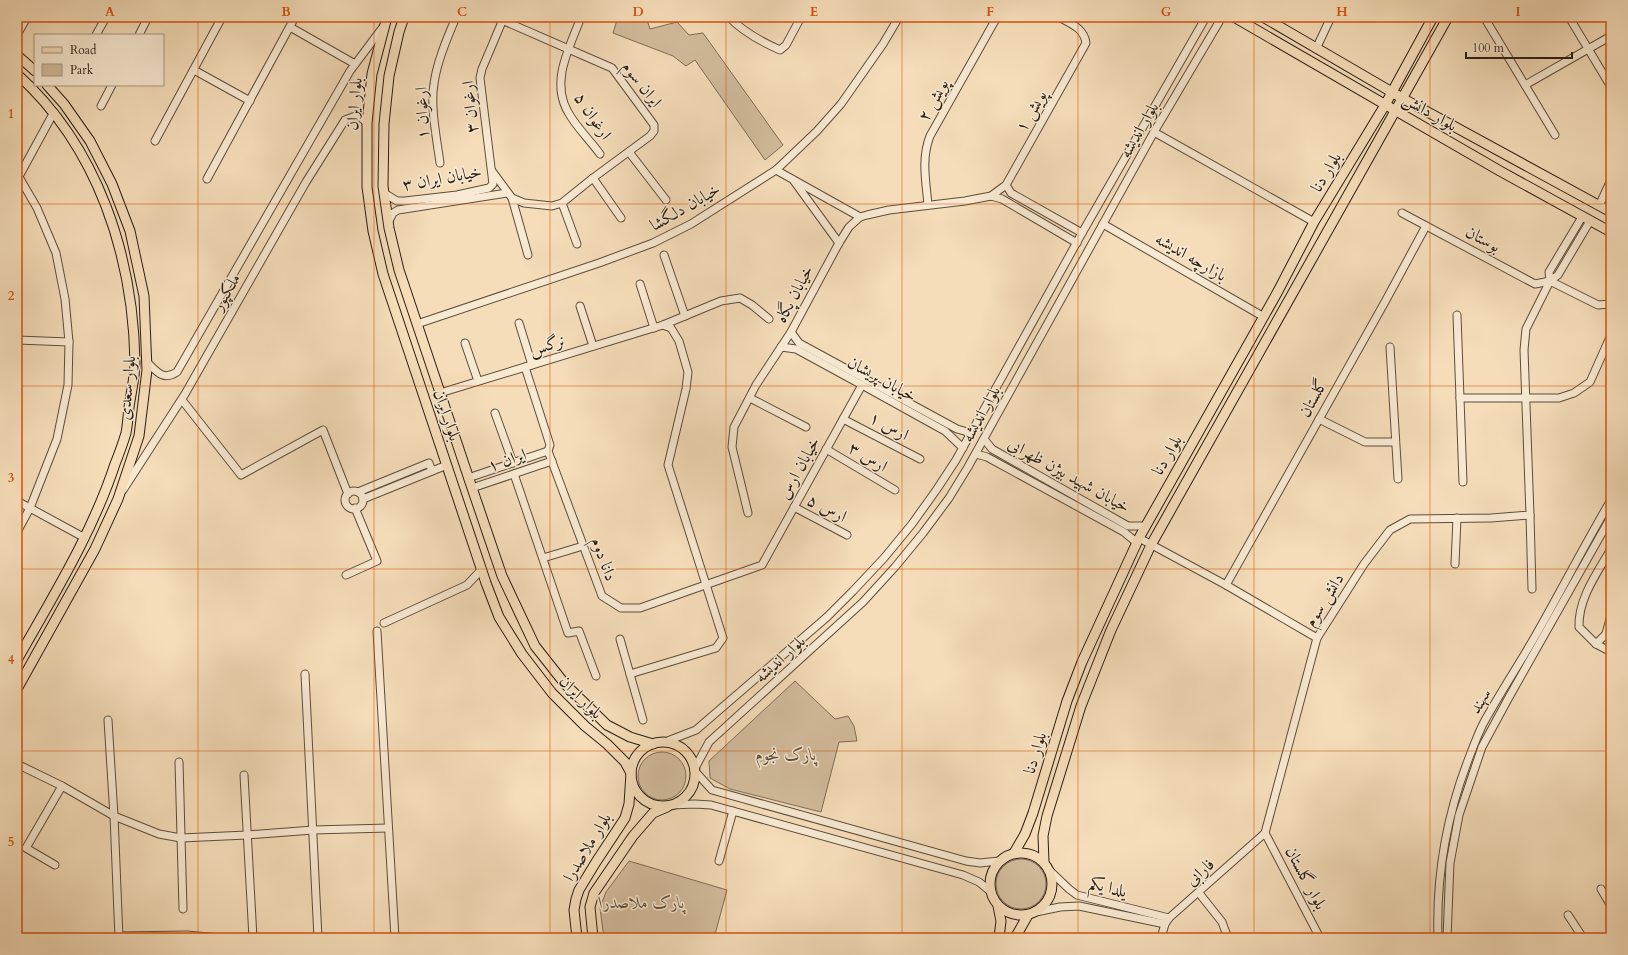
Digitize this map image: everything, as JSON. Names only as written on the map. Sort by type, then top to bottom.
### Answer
[{"type":"main road","name":"بلوار ایران","points":[[387,17],[383,27],[372,74],[367,123],[366,187],[373,231],[383,274],[499,617],[522,654],[552,693],[585,726],[621,757],[631,773]]},
{"type":"main road","name":"بلوار ایران","points":[[404,17],[389,76],[384,124],[384,193],[388,223],[399,270],[468,478],[502,576],[535,646],[565,684],[606,725],[630,737],[653,744]]},
{"type":"main road","name":"بلوار دانش","points":[[1234,17],[1395,111],[1611,232]]},
{"type":"main road","name":"بلوار دانش","points":[[1263,17],[1402,98],[1611,212]]},
{"type":"main road","name":"بلوار دنا","points":[[1014,853],[1025,834],[1033,813],[1067,701],[1082,662],[1137,540],[1264,317],[1314,222],[1385,104],[1434,17]]},
{"type":"main road","name":"بلوار دنا","points":[[1046,865],[1043,836],[1047,816],[1081,706],[1095,667],[1151,544],[1448,17]]},
{"type":"main road","points":[[17,55],[34,71]]},
{"type":"main road","name":"بلوار سعدی","points":[[17,74],[54,112],[78,148],[99,190],[117,235],[131,298],[135,364],[126,433],[105,494],[85,538],[17,660]]},
{"type":"main road","name":"بلوار سعدی","points":[[17,689],[95,549],[118,499],[139,436],[147,362],[144,296],[130,231],[112,184],[90,141],[64,104],[48,86]]},
{"type":"main road","points":[[552,693],[561,690],[565,684]]},
{"type":"main road","points":[[665,742],[674,744],[688,754],[694,770],[694,779],[692,788],[680,801],[671,805],[661,806],[652,804],[643,799],[632,783],[631,773],[637,755],[644,748],[653,744],[665,742]]},
{"type":"main road","name":"بلوار ملاصدرا","points":[[576,938],[574,910],[579,890],[625,818],[629,804],[631,773]]},
{"type":"main road","name":"بلوار ملاصدرا","points":[[593,938],[590,907],[594,893],[618,856],[652,813],[671,805]]},
{"type":"main road","points":[[999,938],[1001,921],[998,906],[990,891],[991,875],[999,861],[1014,853],[1022,852],[1030,854],[1046,865],[1052,878],[1052,888],[1044,906],[1032,913],[1015,938]]},
{"type":"main road","points":[[998,906],[1012,914],[1032,913]]},
{"type":"street","points":[[17,35],[27,17]]},
{"type":"street","points":[[97,34],[106,17]]},
{"type":"street","points":[[140,34],[148,17]]},
{"type":"street","points":[[155,141],[222,17]]},
{"type":"street","points":[[207,180],[295,17]]},
{"type":"street","name":"ارغوان ۱","points":[[440,163],[434,114],[434,85],[443,50],[456,17]]},
{"type":"street","name":"ایران سوم","points":[[495,17],[504,19],[612,68],[654,125],[654,130],[650,136],[562,203]]},
{"type":"street","name":"ارغوان ۵","points":[[581,17],[560,78],[560,93],[568,112],[600,154]]},
{"type":"street","points":[[729,17],[736,24],[767,44],[780,50],[786,45],[802,17]]},
{"type":"street","name":"خیابان دلگشا","points":[[417,324],[599,263],[653,243],[691,224],[776,170],[817,131],[841,104],[883,44],[899,17]]},
{"type":"street","name":"پویش ۲","points":[[928,205],[925,149],[930,136],[998,17]]},
{"type":"street","name":"پویش ۱","points":[[1006,185],[1086,43],[1085,36],[1082,32],[1059,17]]},
{"type":"street","name":"بلوار اندیشه","points":[[665,742],[696,730],[708,721],[827,617],[853,592],[912,524],[937,489],[963,448],[1082,233],[1206,17]]},
{"type":"street","name":"بلوار اندیشه","points":[[694,770],[709,742],[863,602],[923,533],[949,498],[976,454],[1154,132],[1222,17]]},
{"type":"street","points":[[1316,49],[1332,17]]},
{"type":"street","points":[[1484,17],[1555,135]]},
{"type":"street","points":[[1569,17],[1611,87]]},
{"type":"street","name":"ارغوان ۳","points":[[492,174],[480,78],[504,19]]},
{"type":"street","points":[[290,27],[355,64]]},
{"type":"street","name":"ملکپور","points":[[147,362],[158,372],[166,376],[170,376],[177,372],[355,64],[383,27]]},
{"type":"street","points":[[1525,85],[1611,36]]},
{"type":"street","points":[[194,70],[250,101]]},
{"type":"street","points":[[101,106],[111,86]]},
{"type":"street","points":[[17,532],[30,508],[58,439],[68,385],[69,342],[65,299],[56,253],[37,208],[18,179],[54,112]]},
{"type":"street","name":"ملکپور","points":[[118,499],[182,400],[306,182],[345,120],[358,115],[367,123]]},
{"type":"street","points":[[1154,132],[1314,222]]},
{"type":"street","points":[[628,152],[666,200]]},
{"type":"street","points":[[776,170],[860,217],[889,210],[991,196],[1002,200],[1077,243]]},
{"type":"street","points":[[492,174],[509,196],[528,255]]},
{"type":"street","name":"خیابان ایران ۳","points":[[384,193],[397,201],[457,195],[489,188],[493,184],[492,174]]},
{"type":"street","points":[[593,178],[621,218]]},
{"type":"street","points":[[792,179],[838,243]]},
{"type":"street","points":[[1599,206],[1611,180]]},
{"type":"street","points":[[991,196],[1006,185],[1011,193],[1082,233]]},
{"type":"street","points":[[509,196],[524,203],[538,205],[552,206],[562,203],[577,244]]},
{"type":"street","name":"خیابان ایران ۳","points":[[388,223],[393,213],[398,210],[509,196]]},
{"type":"street","name":"بوستان","points":[[1402,213],[1535,284],[1550,281]]},
{"type":"street","name":"خیابان پگاه","points":[[748,512],[732,447],[734,427],[756,385],[791,332],[838,243],[849,227],[860,217]]},
{"type":"street","points":[[1532,589],[1524,350],[1526,329],[1550,281],[1550,272],[1586,219]]},
{"type":"street","name":"بازارچه اندیشه","points":[[1103,224],[1264,317]]},
{"type":"street","name":"گلستان","points":[[1226,585],[1426,226]]},
{"type":"street","points":[[664,255],[685,316]]},
{"type":"street","points":[[1550,281],[1598,305],[1611,304]]},
{"type":"street","points":[[640,284],[654,328]]},
{"type":"street","name":"نرگس","points":[[440,393],[654,328],[721,301],[740,298],[752,304],[769,318]]},
{"type":"street","points":[[580,306],[593,346]]},
{"type":"street","points":[[1457,315],[1463,482]]},
{"type":"street","points":[[519,323],[532,365]]},
{"type":"street","points":[[630,674],[716,648],[723,638],[668,465],[686,389],[688,372],[679,341],[671,328],[663,325]]},
{"type":"street","name":"خیابان پریشان","points":[[791,332],[799,343],[957,429],[971,433]]},
{"type":"street","points":[[1460,398],[1559,398],[1574,393],[1590,382],[1611,335]]},
{"type":"street","points":[[17,340],[69,342]]},
{"type":"street","points":[[465,343],[478,382]]},
{"type":"street","name":"خیابان پریشان","points":[[782,347],[796,349],[945,431],[963,448]]},
{"type":"street","points":[[1390,347],[1398,479]]},
{"type":"street","name":"دانا دوم","points":[[525,367],[550,445],[548,451],[602,596],[621,608],[640,608],[762,565]]},
{"type":"street","name":"خیابان ارس","points":[[762,565],[862,385]]},
{"type":"street","points":[[750,398],[806,426]]},
{"type":"street","points":[[182,400],[241,475],[323,430],[348,494],[346,500],[347,505],[355,508],[377,561],[346,575]]},
{"type":"street","points":[[495,413],[512,463]]},
{"type":"street","name":"ارس ۱","points":[[843,419],[920,459]]},
{"type":"street","points":[[1319,419],[1365,442],[1395,442]]},
{"type":"street","name":"خیابان شهید بیژن ظهرابی","points":[[984,439],[992,448],[1128,526],[1145,526]]},
{"type":"street","name":"ارس ۳","points":[[826,450],[894,490]]},
{"type":"street","name":"ایران ۱","points":[[468,478],[548,451]]},
{"type":"street","name":"خیابان شهید بیژن ظهرابی","points":[[976,454],[987,457],[1137,540],[1151,544],[1226,585],[1317,638]]},
{"type":"street","name":"ایران ۱","points":[[472,488],[552,461]]},
{"type":"street","points":[[348,494],[353,491],[358,492],[429,463],[432,471]]},
{"type":"street","points":[[355,508],[361,505],[363,499],[447,465]]},
{"type":"street","points":[[514,474],[568,633],[579,631],[596,676]]},
{"type":"street","points":[[358,492],[363,499]]},
{"type":"street","name":"سهند","points":[[1438,938],[1442,860],[1454,802],[1473,747],[1483,724],[1530,645],[1581,551],[1611,500]]},
{"type":"street","points":[[17,501],[85,538]]},
{"type":"street","name":"ارس ۵","points":[[794,507],[847,535]]},
{"type":"street","name":"دانش سوم","points":[[1265,833],[1317,638],[1364,564],[1390,530],[1410,519],[1491,518],[1530,515]]},
{"type":"street","name":"سهند","points":[[1447,938],[1450,863],[1459,815],[1482,747],[1611,517]]},
{"type":"street","points":[[1455,564],[1456,518]]},
{"type":"street","points":[[543,558],[583,546]]},
{"type":"street","points":[[1611,549],[1582,602],[1579,611],[1579,627],[1596,644],[1611,652]]},
{"type":"street","points":[[384,623],[467,585],[482,569]]},
{"type":"street","points":[[1596,644],[1606,634],[1611,615]]},
{"type":"street","points":[[377,631],[395,938]]},
{"type":"street","points":[[620,639],[643,720]]},
{"type":"street","points":[[305,674],[318,938]]},
{"type":"street","points":[[108,720],[119,937],[219,938]]},
{"type":"street","points":[[179,762],[183,909]]},
{"type":"street","points":[[17,764],[62,786],[114,816],[159,834],[181,838],[312,830],[388,828]]},
{"type":"street","points":[[694,770],[712,790],[966,861],[980,863],[999,861]]},
{"type":"street","points":[[244,774],[253,938]]},
{"type":"street","points":[[55,865],[26,848],[62,786]]},
{"type":"street","points":[[671,805],[711,805],[963,875],[979,882],[990,891]]},
{"type":"street","points":[[719,860],[733,811]]},
{"type":"street","name":"فارابی","points":[[1167,921],[1265,833]]},
{"type":"street","name":"بلوار گلستان","points":[[1265,833],[1320,938]]},
{"type":"street","name":"یلدا یکم","points":[[1046,865],[1069,889],[1077,895],[1167,921]]},
{"type":"street","points":[[1602,890],[1611,906]]},
{"type":"street","points":[[1199,893],[1222,922],[1228,938]]},
{"type":"street","name":"یلدا یکم","points":[[1032,913],[1060,907],[1079,906],[1167,921]]},
{"type":"street","points":[[1568,915],[1583,938]]},
{"type":"street","points":[[1162,938],[1167,921]]},
{"type":"green space","points":[[618,17],[646,17],[650,29],[677,22],[689,35],[703,33],[783,145],[765,160],[695,60],[686,66],[673,56],[613,33]]},
{"type":"green space","name":"پارک نجوم","points":[[795,681],[835,719],[848,716],[854,726],[857,741],[839,742],[821,812],[730,789],[710,778],[709,761]]},
{"type":"green space","points":[[657,752],[667,752],[676,756],[682,762],[686,771],[686,781],[682,790],[676,796],[667,800],[657,800],[648,796],[642,790],[638,781],[638,771],[642,762],[648,756]]},
{"type":"green space","points":[[1021,859],[1030,861],[1039,866],[1044,875],[1046,884],[1044,893],[1039,902],[1030,907],[1021,909],[1012,907],[1003,902],[998,893],[996,884],[998,875],[1003,866],[1012,861]]},
{"type":"green space","name":"پارک ملاصدرا","points":[[629,861],[727,890],[714,938],[604,938],[600,908],[606,892]]}]
